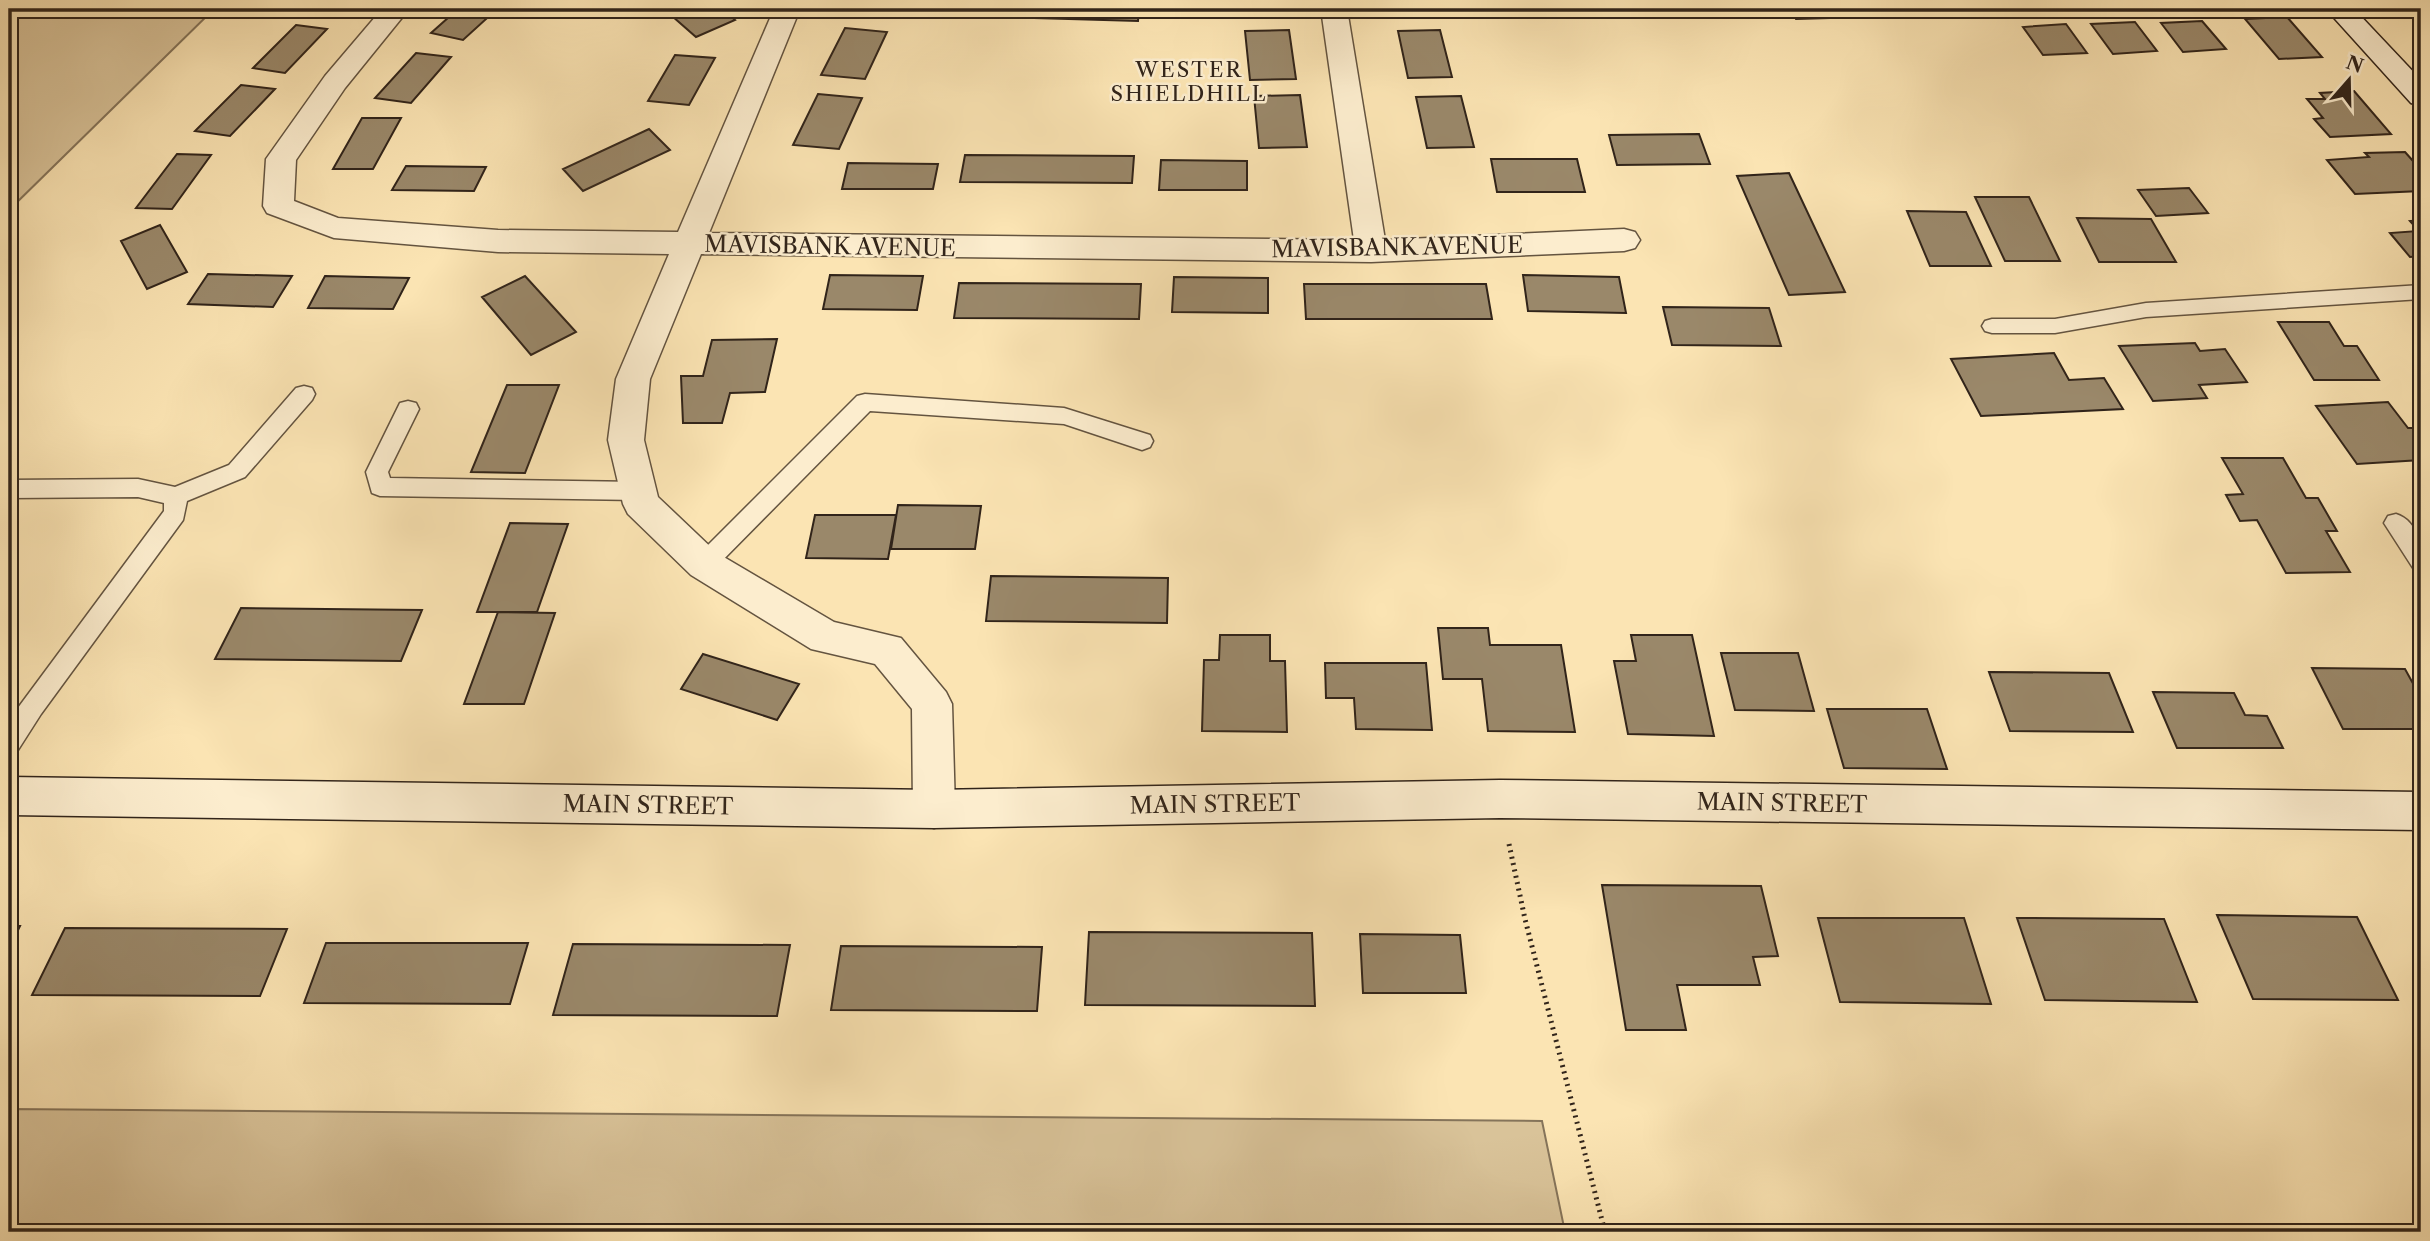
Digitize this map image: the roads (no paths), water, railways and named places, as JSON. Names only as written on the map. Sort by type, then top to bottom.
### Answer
[{"type":"street","name":"MAVISBANK AVENUE","points":[[396,9],[335,82],[281,159],[278,206],[334,228],[498,241],[1371,251],[1624,240]]},
{"type":"street","points":[[787,9],[633,379],[626,440],[641,503],[704,564],[825,637],[887,650],[932,704],[934,809]]},
{"type":"street","points":[[1334,9],[1371,251]]},
{"type":"street","points":[[2339,9],[2421,97]]},
{"type":"street","name":"MAIN STREET","points":[[9,796],[934,809],[1500,799],[2421,811]]},
{"type":"lane","points":[[1992,326],[2055,326],[2146,310],[2421,292]]},
{"type":"lane","points":[[9,489],[138,488],[176,496],[237,471],[304,394]]},
{"type":"lane","points":[[704,564],[865,402],[1064,416],[1142,441]]},
{"type":"lane","points":[[408,409],[377,472],[380,487],[638,491]]},
{"type":"lane","points":[[9,742],[32,706],[175,513],[176,496]]},
{"type":"lane","points":[[2396,523],[2421,561]]},
{"type":"district","name":"WESTER SHIELDHILL","points":[[1189,82]]}]
